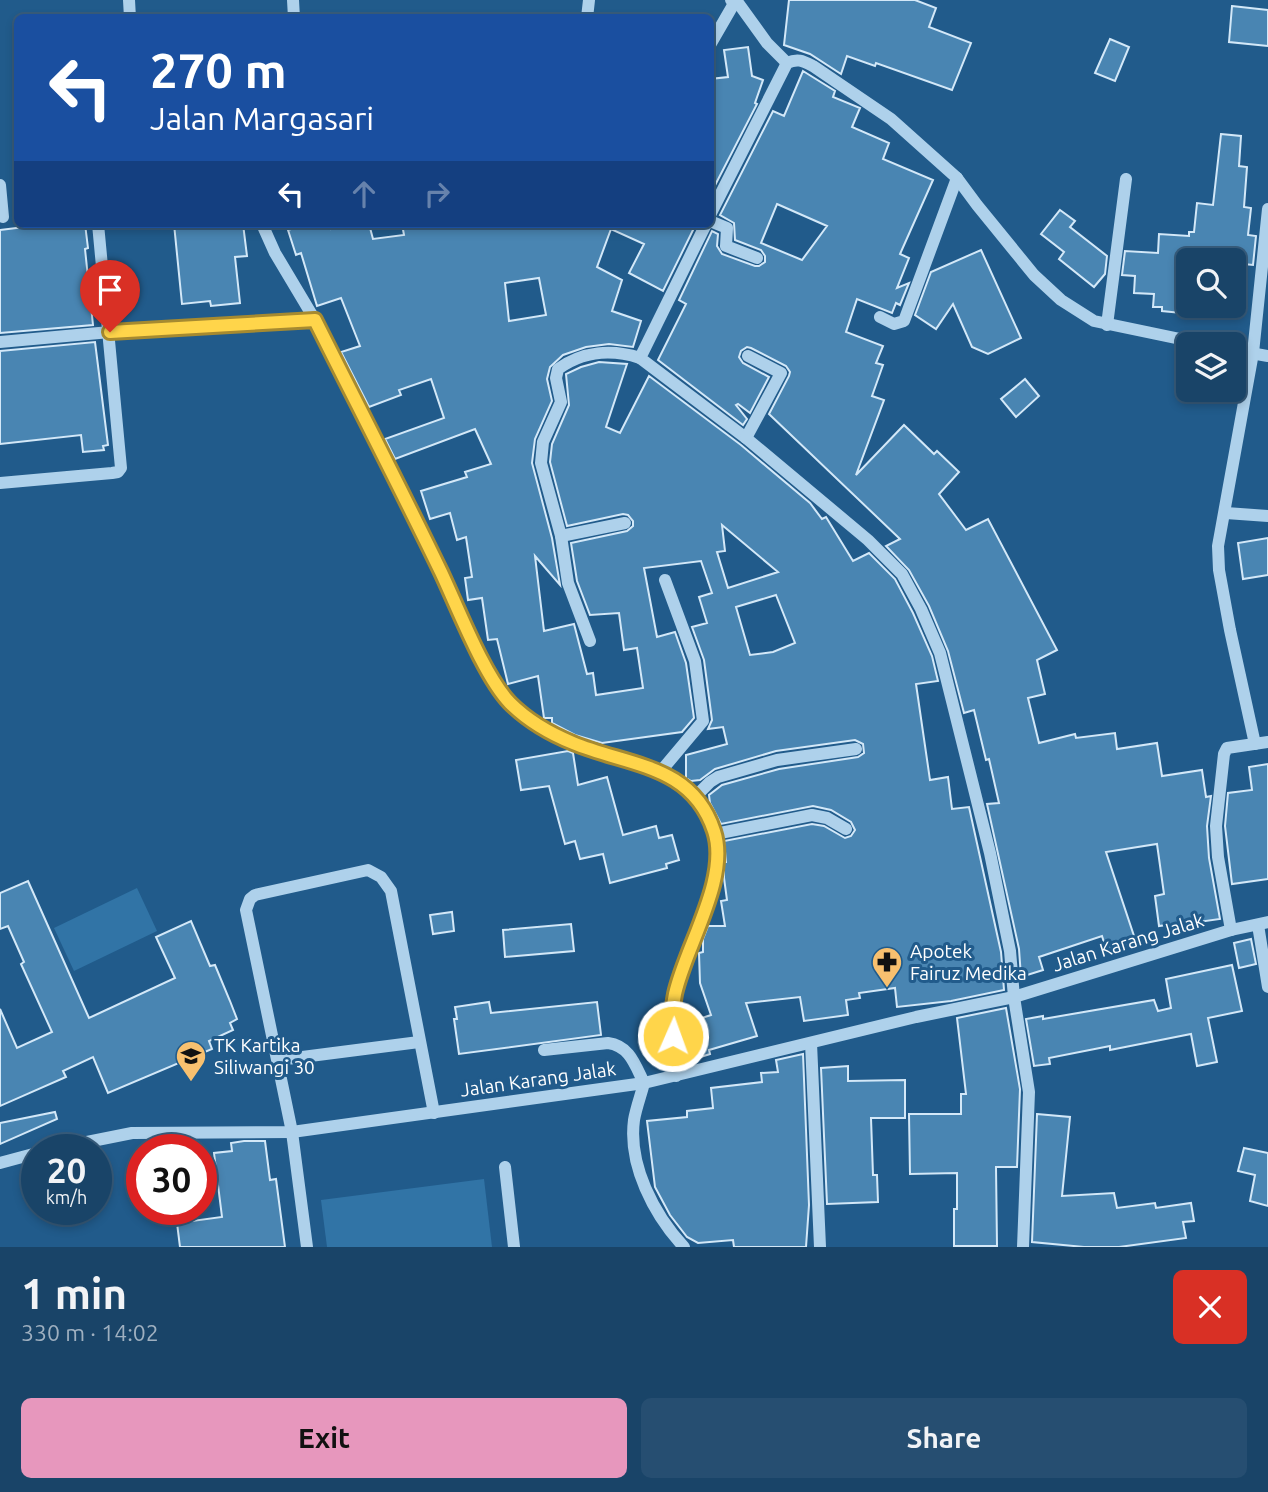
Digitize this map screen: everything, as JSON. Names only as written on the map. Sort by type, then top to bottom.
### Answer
[{"type":"street","points":[[714,38],[734,0],[767,43],[787,63]]},
{"type":"street","points":[[714,207],[787,63],[795,59],[813,66],[891,119],[957,178],[1034,275],[1061,300],[1094,321],[1176,339]]},
{"type":"street","points":[[880,317],[894,324],[904,321],[957,178]]},
{"type":"street","points":[[1107,325],[1126,179]]},
{"type":"street","points":[[0,186],[1,217]]},
{"type":"street","points":[[1231,930],[1216,826],[1224,754],[1227,748],[1262,743],[1241,685],[1219,570],[1218,546],[1226,513],[1252,353],[1268,209]]},
{"type":"street","points":[[714,222],[727,228],[724,241],[726,246],[757,258]]},
{"type":"street","points":[[0,482],[112,473],[121,468],[98,228]]},
{"type":"street","points":[[264,228],[275,253],[315,320],[490,675],[510,703],[536,724],[572,743],[661,771],[696,796],[715,834],[716,875],[676,991],[672,1016],[676,1076]]},
{"type":"street","points":[[640,358],[704,228]]},
{"type":"street","points":[[0,342],[110,332],[315,320]]},
{"type":"street","points":[[590,641],[568,583],[561,536],[541,463],[543,442],[561,402],[556,378],[558,369],[566,363],[603,351],[623,352],[640,358],[746,438],[868,540],[902,574],[922,609],[940,653],[990,853],[1010,951],[1014,997],[1030,1091],[1023,1247]]},
{"type":"street","points":[[1246,352],[1268,356]]},
{"type":"street","points":[[746,438],[781,373],[748,356]]},
{"type":"street","points":[[1226,513],[1268,516]]},
{"type":"street","points":[[561,536],[625,523]]},
{"type":"street","points":[[661,771],[700,727],[703,714],[695,660],[665,580]]},
{"type":"street","points":[[696,796],[718,777],[778,760],[856,748]]},
{"type":"street","points":[[715,834],[813,815],[827,818],[846,829]]},
{"type":"street","points":[[307,1247],[292,1132],[279,1060],[246,910],[250,899],[255,895],[368,870],[381,877],[391,891],[434,1114]]},
{"type":"street","points":[[1263,923],[1268,986]]},
{"type":"street","name":"Jalan Karang Jalak","points":[[112,1137],[132,1133],[292,1132],[644,1083],[916,1017],[1014,997],[1231,930],[1263,923]]},
{"type":"street","points":[[279,1060],[419,1042]]},
{"type":"street","points":[[544,1050],[597,1043],[617,1044],[628,1051],[644,1083],[634,1120],[634,1148],[646,1191],[684,1247]]},
{"type":"street","points":[[811,1043],[820,1247]]},
{"type":"street","points":[[0,1163],[21,1157]]},
{"type":"street","points":[[505,1167],[514,1247]]},
{"type":"shaded area","points":[[137,888],[157,931],[74,971],[54,928]]},
{"type":"shaded area","points":[[484,1179],[492,1247],[327,1247],[321,1200]]},
{"type":"building","points":[[789,0],[915,0],[936,8],[929,27],[971,43],[952,90],[876,63],[875,66],[847,56],[841,74],[810,54],[784,45]]},
{"type":"building","points":[[1232,6],[1268,10],[1268,46],[1229,42]]},
{"type":"building","points":[[1110,39],[1129,47],[1115,81],[1095,73]]},
{"type":"building","points":[[748,47],[752,76],[763,80],[755,103],[757,104],[714,187],[714,79],[728,77],[724,50]]},
{"type":"building","points":[[803,71],[835,91],[833,97],[860,108],[852,127],[889,143],[883,159],[933,180],[900,254],[909,258],[897,288],[909,283],[900,305],[896,303],[892,313],[857,299],[846,332],[883,346],[876,363],[883,365],[872,396],[884,400],[856,475],[904,425],[934,454],[937,451],[959,472],[939,494],[966,530],[988,519],[1057,650],[1037,660],[1045,694],[1028,698],[1039,743],[1075,734],[1076,738],[1115,733],[1117,749],[1157,743],[1162,776],[1202,770],[1206,797],[1211,796],[1207,826],[1209,858],[1220,919],[1191,923],[1192,929],[1174,932],[1173,924],[1159,926],[1155,896],[1164,894],[1157,844],[1106,852],[1136,942],[1107,952],[1102,936],[1039,957],[1043,970],[1021,977],[1019,949],[987,804],[999,803],[989,759],[986,760],[974,710],[964,713],[948,651],[929,606],[909,570],[886,546],[900,539],[769,414],[789,376],[790,372],[786,366],[751,348],[747,347],[741,351],[739,357],[743,363],[769,377],[750,413],[736,405],[747,419],[743,425],[658,360],[686,304],[679,300],[712,231],[718,234],[717,246],[722,254],[755,266],[765,262],[761,250],[735,240],[734,223],[720,215],[773,111],[784,116]],"holes":[[[777,204],[827,226],[802,260],[761,243]]]},
{"type":"building","points":[[1221,134],[1241,136],[1239,166],[1247,167],[1244,207],[1251,208],[1248,235],[1256,236],[1253,265],[1246,264],[1246,248],[1176,248],[1176,312],[1153,307],[1154,294],[1134,293],[1135,276],[1122,275],[1125,251],[1158,253],[1159,234],[1189,236],[1189,232],[1194,232],[1197,203],[1213,205]]},
{"type":"building","points":[[1060,210],[1075,221],[1070,227],[1107,256],[1105,274],[1094,287],[1059,259],[1064,252],[1041,234]]},
{"type":"building","points":[[86,228],[88,248],[85,249],[93,325],[0,333],[0,230]]},
{"type":"building","points":[[174,228],[244,228],[247,256],[235,257],[240,303],[211,306],[210,301],[182,304]]},
{"type":"building","points":[[294,228],[370,228],[373,239],[404,235],[403,228],[694,228],[663,291],[629,273],[644,244],[611,229],[597,267],[622,280],[612,311],[641,321],[633,347],[609,344],[586,347],[563,355],[550,367],[547,379],[552,401],[535,439],[532,463],[552,538],[560,585],[535,556],[544,631],[574,624],[587,674],[593,673],[596,695],[643,688],[637,648],[624,650],[619,613],[590,615],[577,581],[571,543],[627,531],[633,526],[633,521],[623,514],[567,526],[550,462],[552,444],[569,405],[566,374],[599,362],[627,364],[606,427],[620,433],[649,376],[741,445],[810,503],[822,519],[826,517],[853,561],[869,553],[895,579],[932,656],[938,681],[916,684],[930,780],[948,777],[952,809],[969,807],[1001,952],[1004,990],[951,1001],[897,1007],[895,988],[859,993],[860,998],[846,1000],[848,1015],[804,1021],[800,997],[746,1003],[757,1036],[709,1050],[710,1054],[685,1062],[682,1039],[691,1036],[687,1023],[711,1015],[700,983],[699,953],[703,952],[703,939],[708,926],[725,926],[721,901],[727,900],[724,841],[812,824],[824,826],[845,838],[851,836],[855,830],[851,822],[831,810],[813,806],[721,824],[710,803],[709,795],[722,785],[779,769],[858,757],[864,753],[863,744],[855,740],[776,751],[715,769],[700,780],[691,781],[686,778],[686,755],[727,744],[723,727],[708,729],[712,720],[704,660],[692,627],[707,623],[699,597],[712,593],[701,561],[644,568],[657,637],[675,632],[686,663],[694,718],[682,732],[602,743],[575,735],[552,723],[552,718],[544,718],[538,676],[508,684],[497,639],[488,640],[482,598],[468,600],[465,578],[472,577],[466,537],[457,540],[450,513],[430,519],[421,491],[467,477],[465,472],[491,464],[475,429],[395,459],[385,439],[444,418],[431,379],[399,390],[401,395],[369,407],[341,352],[360,346],[341,298],[317,306],[301,253],[296,255],[288,230]],"holes":[[[539,278],[546,315],[509,321],[505,283]],[[722,525],[778,572],[728,588],[717,552],[725,551]],[[776,595],[795,643],[773,652],[750,655],[736,607]]]},
{"type":"building","points":[[981,250],[1021,338],[988,354],[972,347],[953,304],[936,329],[915,315],[931,272]]},
{"type":"building","points":[[95,342],[108,445],[103,446],[104,450],[83,452],[81,435],[0,444],[0,351]]},
{"type":"building","points":[[1025,379],[1039,396],[1016,417],[1001,399]]},
{"type":"building","points":[[1268,538],[1268,575],[1243,579],[1238,543]]},
{"type":"building","points":[[568,751],[573,753],[578,785],[607,777],[623,835],[656,826],[659,838],[672,835],[679,860],[666,864],[667,868],[610,883],[603,854],[580,859],[575,841],[565,844],[549,786],[521,790],[516,760]]},
{"type":"building","points":[[1268,764],[1268,879],[1232,884],[1225,826],[1228,793],[1252,790],[1249,767]]},
{"type":"building","points":[[28,881],[89,1018],[175,978],[156,937],[191,921],[210,966],[215,965],[237,1019],[230,1023],[233,1030],[209,1041],[212,1049],[108,1093],[93,1057],[63,1071],[66,1077],[0,1106],[0,1009],[17,1048],[52,1032],[21,964],[24,962],[8,926],[0,929],[0,893]]},
{"type":"building","points":[[452,912],[454,931],[433,934],[430,915]]},
{"type":"building","points":[[571,924],[574,951],[505,957],[503,930]]},
{"type":"building","points":[[1251,939],[1256,964],[1239,968],[1234,943]]},
{"type":"building","points":[[1232,965],[1242,1011],[1208,1018],[1217,1062],[1197,1066],[1191,1034],[1110,1050],[1110,1046],[1049,1058],[1050,1064],[1034,1066],[1026,1019],[1043,1016],[1043,1019],[1154,1000],[1158,1011],[1171,1008],[1166,979]]},
{"type":"building","points":[[489,1002],[491,1013],[597,1002],[601,1035],[459,1054],[455,1007]]},
{"type":"building","points":[[1006,1008],[1020,1089],[1017,1167],[996,1167],[997,1246],[954,1246],[957,1173],[910,1174],[909,1114],[961,1114],[961,1094],[966,1094],[957,1018]]},
{"type":"building","points":[[803,1054],[809,1205],[806,1247],[734,1247],[733,1240],[698,1243],[687,1237],[670,1215],[655,1187],[647,1121],[687,1117],[687,1111],[713,1108],[711,1088],[762,1082],[761,1073],[778,1072],[776,1060]]},
{"type":"building","points":[[848,1066],[848,1081],[905,1080],[905,1118],[871,1118],[873,1175],[877,1175],[878,1202],[827,1204],[821,1068]]},
{"type":"building","points":[[55,1112],[57,1119],[0,1144],[0,1123]]},
{"type":"building","points":[[1037,1114],[1070,1117],[1062,1196],[1114,1193],[1117,1208],[1155,1203],[1156,1208],[1191,1203],[1194,1221],[1183,1222],[1186,1238],[1119,1247],[1032,1242]]},
{"type":"building","points":[[265,1141],[270,1180],[276,1179],[285,1247],[180,1247],[177,1225],[217,1225],[217,1218],[222,1217],[217,1153],[232,1151],[231,1143]]},
{"type":"building","points":[[1244,1148],[1268,1153],[1268,1206],[1250,1201],[1255,1175],[1238,1171]]},
{"type":"place","name":"Apotek Fairuz Medika","points":[[887,989]]},
{"type":"place","name":"TK Kartika Siliwangi 30","points":[[191,1083]]},
{"type":"route","points":[[110,332],[315,320],[490,675],[510,703],[536,724],[572,743],[661,771],[696,796],[715,834],[716,875],[676,991],[672,1016],[673,1036]]}]
